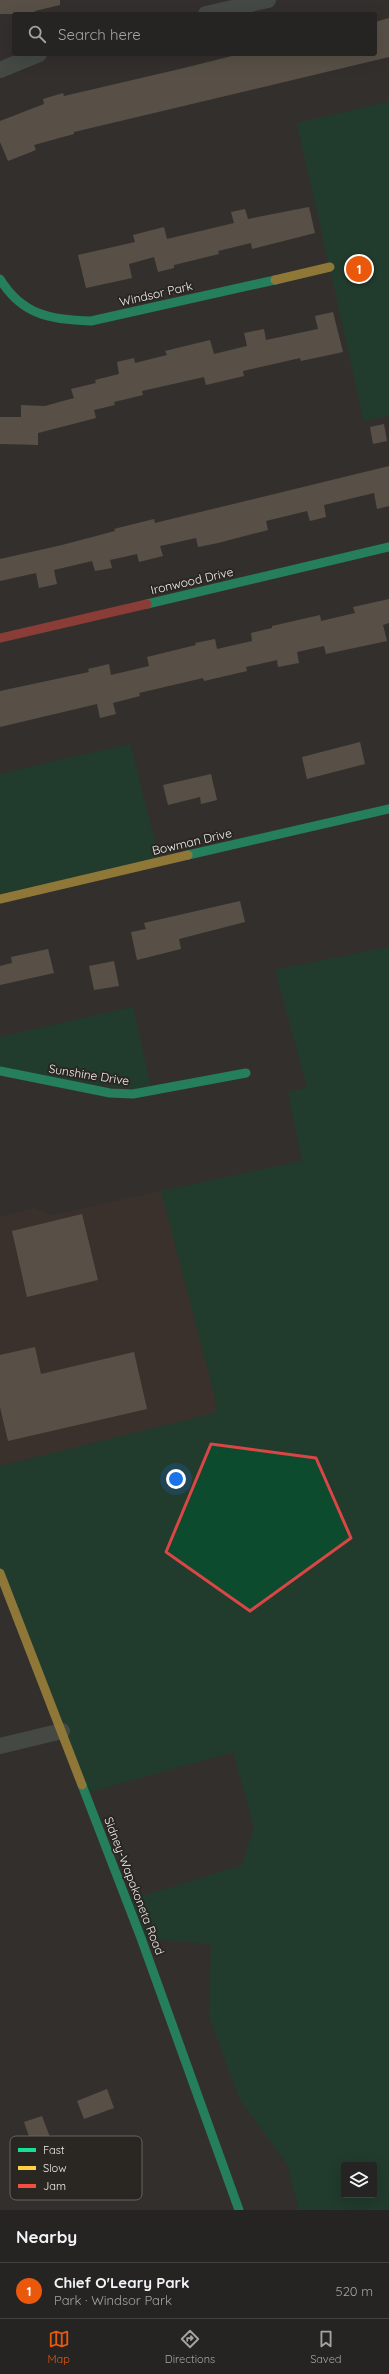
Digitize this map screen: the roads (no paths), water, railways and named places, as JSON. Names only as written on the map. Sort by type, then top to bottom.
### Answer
[{"type":"street","points":[[215,12],[268,0]]},
{"type":"street","points":[[0,70],[34,56]]},
{"type":"street","name":"Windsor Park","points":[[0,278],[5,290],[34,314],[64,321],[91,321],[330,267]]},
{"type":"street","name":"Ironwood Drive","points":[[0,638],[389,547]]},
{"type":"street","name":"Bowman Drive","points":[[0,899],[389,809]]},
{"type":"street","name":"Sunshine Drive","points":[[0,1071],[110,1093],[133,1094],[246,1073]]},
{"type":"street","name":"Sidney-Wapakoneta Road","points":[[0,1573],[141,1938],[240,2210]]},
{"type":"street","points":[[0,1746],[62,1731]]},
{"type":"place","name":"Chief O'Leary Park","points":[[359,269]]}]
